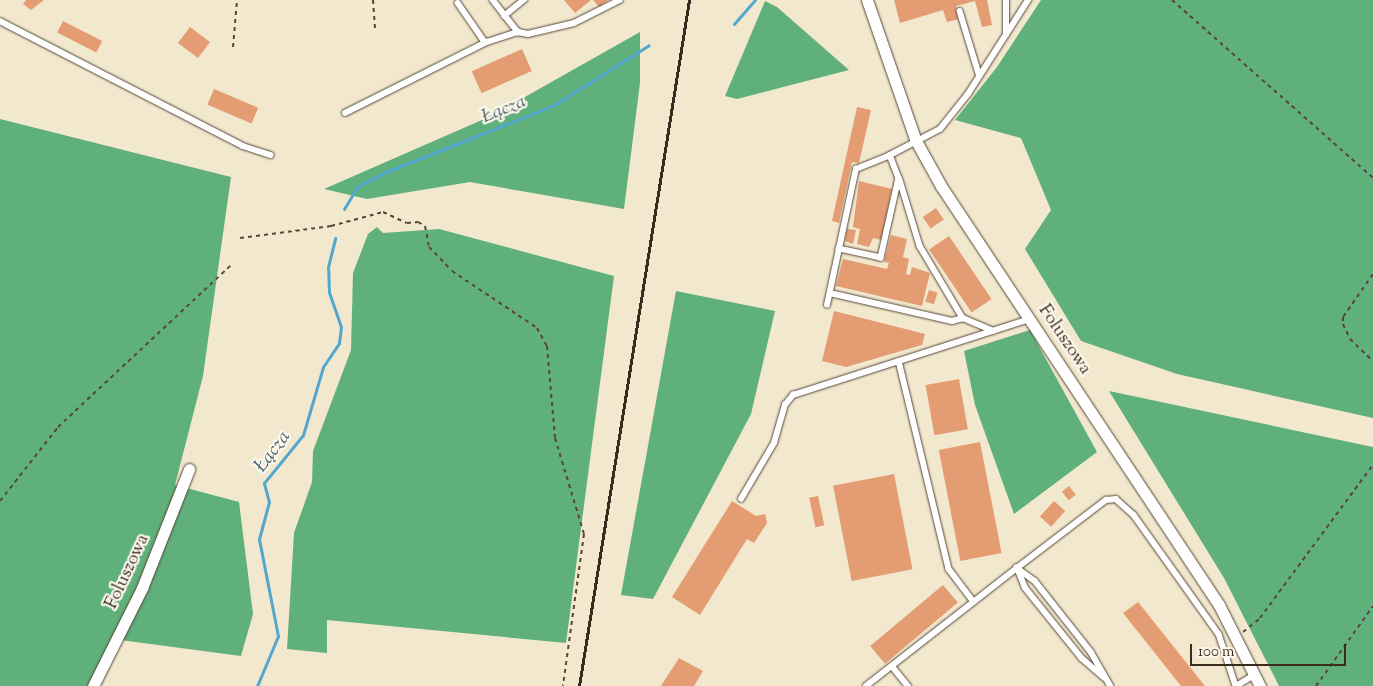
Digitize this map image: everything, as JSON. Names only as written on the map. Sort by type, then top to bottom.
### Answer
[{"type":"street","name":"Foluszowa","points":[[867,0],[915,139],[1030,320],[1219,606],[1260,686]]},
{"type":"street","name":"Foluszowa","points":[[93,686],[142,588],[189,469]]},
{"type":"lane","points":[[493,0],[518,32]]},
{"type":"lane","points":[[504,16],[524,0]]},
{"type":"lane","points":[[345,113],[485,42],[518,32],[553,30],[605,11],[620,0]]},
{"type":"lane","points":[[1006,0],[1006,35]]},
{"type":"lane","points":[[827,305],[856,169],[890,155],[915,139],[940,129],[1006,35],[1028,0]]},
{"type":"lane","points":[[458,3],[485,42]]},
{"type":"lane","points":[[960,11],[979,74]]},
{"type":"lane","points":[[0,22],[242,146],[271,155]]},
{"type":"lane","points":[[890,155],[920,246],[963,318],[994,331]]},
{"type":"lane","points":[[839,249],[881,258],[899,178]]},
{"type":"lane","points":[[830,293],[952,321],[963,318]]},
{"type":"lane","points":[[741,499],[774,443],[785,405],[793,395],[1030,320]]},
{"type":"lane","points":[[899,361],[949,569],[974,602]]},
{"type":"lane","points":[[866,686],[1106,500],[1126,504],[1219,634],[1236,686],[1254,675]]},
{"type":"lane","points":[[1017,568],[1035,581],[1091,652],[1104,678]]},
{"type":"lane","points":[[1017,568],[1036,602],[1082,659],[1111,686]]},
{"type":"lane","points":[[892,666],[908,686]]},
{"type":"path","points":[[233,47],[237,0]]},
{"type":"path","points":[[373,0],[375,30]]},
{"type":"path","points":[[1172,0],[1373,178]]},
{"type":"path","points":[[240,238],[331,226],[383,212],[407,223],[418,222],[425,226],[429,247],[452,271],[537,328],[547,346],[555,438],[584,534],[574,634],[563,686]]},
{"type":"path","points":[[0,502],[58,427],[232,264]]},
{"type":"path","points":[[1373,274],[1343,317],[1343,324],[1350,339],[1373,361]]},
{"type":"path","points":[[1236,638],[1260,618],[1373,466]]},
{"type":"path","points":[[1316,686],[1373,606]]},
{"type":"green space","points":[[1041,0],[1373,0],[1373,418],[1177,374],[1081,341],[1025,249],[1051,210],[1021,138],[955,120],[997,67]]},
{"type":"green space","points":[[765,1],[777,7],[849,70],[737,99],[725,96]]},
{"type":"green space","points":[[640,32],[640,83],[624,209],[470,182],[367,199],[324,189],[491,116]]},
{"type":"green space","points":[[0,119],[231,177],[203,376],[175,485],[239,502],[253,614],[241,656],[113,639],[89,686],[0,686]]},
{"type":"green space","points":[[377,227],[383,233],[439,229],[614,276],[566,643],[327,620],[327,653],[287,649],[294,533],[312,482],[313,451],[351,350],[353,273],[368,234]]},
{"type":"green space","points":[[676,291],[775,311],[751,414],[653,599],[621,595]]},
{"type":"green space","points":[[1030,330],[1097,452],[1014,514],[975,405],[964,351]]},
{"type":"green space","points":[[1109,391],[1373,447],[1373,686],[1279,686],[1224,578]]},
{"type":"building","points":[[26,0],[44,0],[31,10],[23,4]]},
{"type":"building","points":[[564,0],[591,0],[575,13]]},
{"type":"building","points":[[593,0],[608,0],[599,7]]},
{"type":"building","points":[[894,0],[987,0],[992,25],[982,27],[975,1],[956,6],[959,19],[947,22],[943,10],[900,23]]},
{"type":"building","points":[[63,21],[102,41],[96,53],[57,33]]},
{"type":"building","points":[[190,27],[210,42],[198,58],[178,43]]},
{"type":"building","points":[[522,49],[532,71],[482,93],[472,71]]},
{"type":"building","points":[[214,89],[258,108],[252,123],[207,105]]},
{"type":"building","points":[[857,107],[871,110],[859,163],[852,162],[839,223],[832,221]]},
{"type":"building","points":[[859,181],[892,189],[881,240],[873,238],[869,247],[857,244],[860,229],[853,227]]},
{"type":"building","points":[[936,208],[944,220],[931,229],[923,217]]},
{"type":"building","points":[[847,229],[856,230],[853,244],[845,241]]},
{"type":"building","points":[[891,235],[907,239],[903,257],[909,259],[906,274],[910,275],[912,267],[930,273],[922,306],[836,286],[843,259],[887,269],[889,263],[884,262]]},
{"type":"building","points":[[949,236],[991,299],[972,312],[929,249]]},
{"type":"building","points":[[929,290],[938,293],[934,304],[925,301]]},
{"type":"building","points":[[834,311],[925,334],[922,345],[846,367],[822,361]]},
{"type":"building","points":[[959,379],[968,429],[934,435],[926,385]]},
{"type":"building","points":[[980,442],[1002,553],[960,561],[939,450]]},
{"type":"building","points":[[894,474],[913,569],[852,581],[833,486]]},
{"type":"building","points":[[1069,486],[1076,495],[1069,500],[1062,492]]},
{"type":"building","points":[[818,496],[824,525],[815,527],[809,498]]},
{"type":"building","points":[[732,501],[756,516],[765,514],[767,523],[754,543],[747,539],[700,615],[672,597]]},
{"type":"building","points":[[1054,501],[1065,511],[1051,527],[1040,517]]},
{"type":"building","points":[[943,585],[958,603],[885,664],[870,646]]},
{"type":"building","points":[[1138,602],[1205,686],[1181,686],[1123,613]]},
{"type":"building","points":[[679,658],[703,671],[694,686],[661,686]]},
{"type":"waterway","name":"Łącza","points":[[734,24],[755,0]]},
{"type":"waterway","name":"Łącza","points":[[344,209],[357,187],[381,174],[554,105],[649,45]]},
{"type":"waterway","name":"Łącza","points":[[257,686],[278,636],[259,539],[269,502],[264,483],[303,435],[323,367],[339,343],[341,327],[329,292],[328,267],[335,238]]},
{"type":"railway","points":[[579,686],[689,0]]}]
